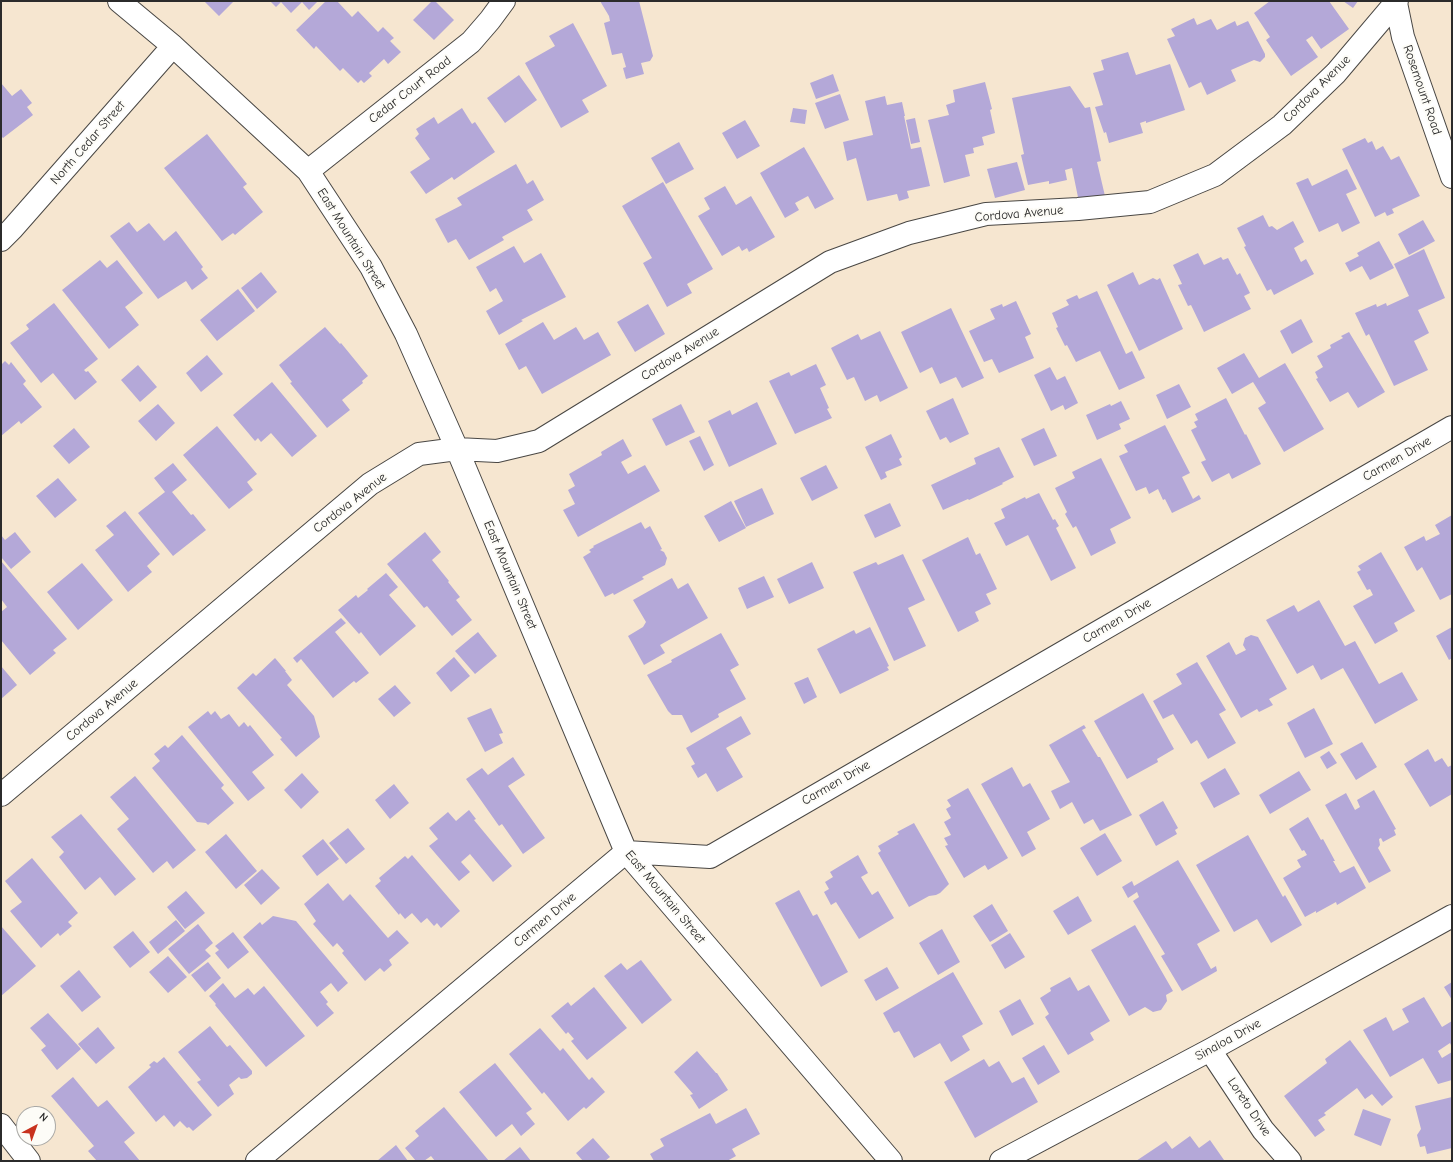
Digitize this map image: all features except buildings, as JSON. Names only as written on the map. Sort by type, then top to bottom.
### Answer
[{"type":"street","name":"East Mountain Street","points":[[119,1],[173,46],[308,171],[371,266],[406,334],[457,449],[626,852],[891,1161]]},
{"type":"street","name":"Cedar Court Road","points":[[308,171],[471,42],[504,1]]},
{"type":"street","name":"Rosemount Road","points":[[1397,2],[1403,37],[1452,177]]},
{"type":"street","name":"Cordova Avenue","points":[[1,795],[370,484],[419,454],[457,449],[497,451],[539,441],[830,262],[909,233],[986,214],[1078,209],[1150,202],[1216,175],[1282,125],[1336,73],[1397,2]]},
{"type":"street","name":"North Cedar Street","points":[[1,240],[173,46]]},
{"type":"street","name":"Carmen Drive","points":[[257,1161],[626,852],[710,857],[1452,427]]},
{"type":"street","name":"Sinaloa Drive","points":[[1001,1161],[1210,1050],[1452,916]]},
{"type":"street","name":"Loreto Drive","points":[[1210,1050],[1263,1130],[1290,1161]]},
{"type":"street","points":[[1,1125],[28,1161]]}]
